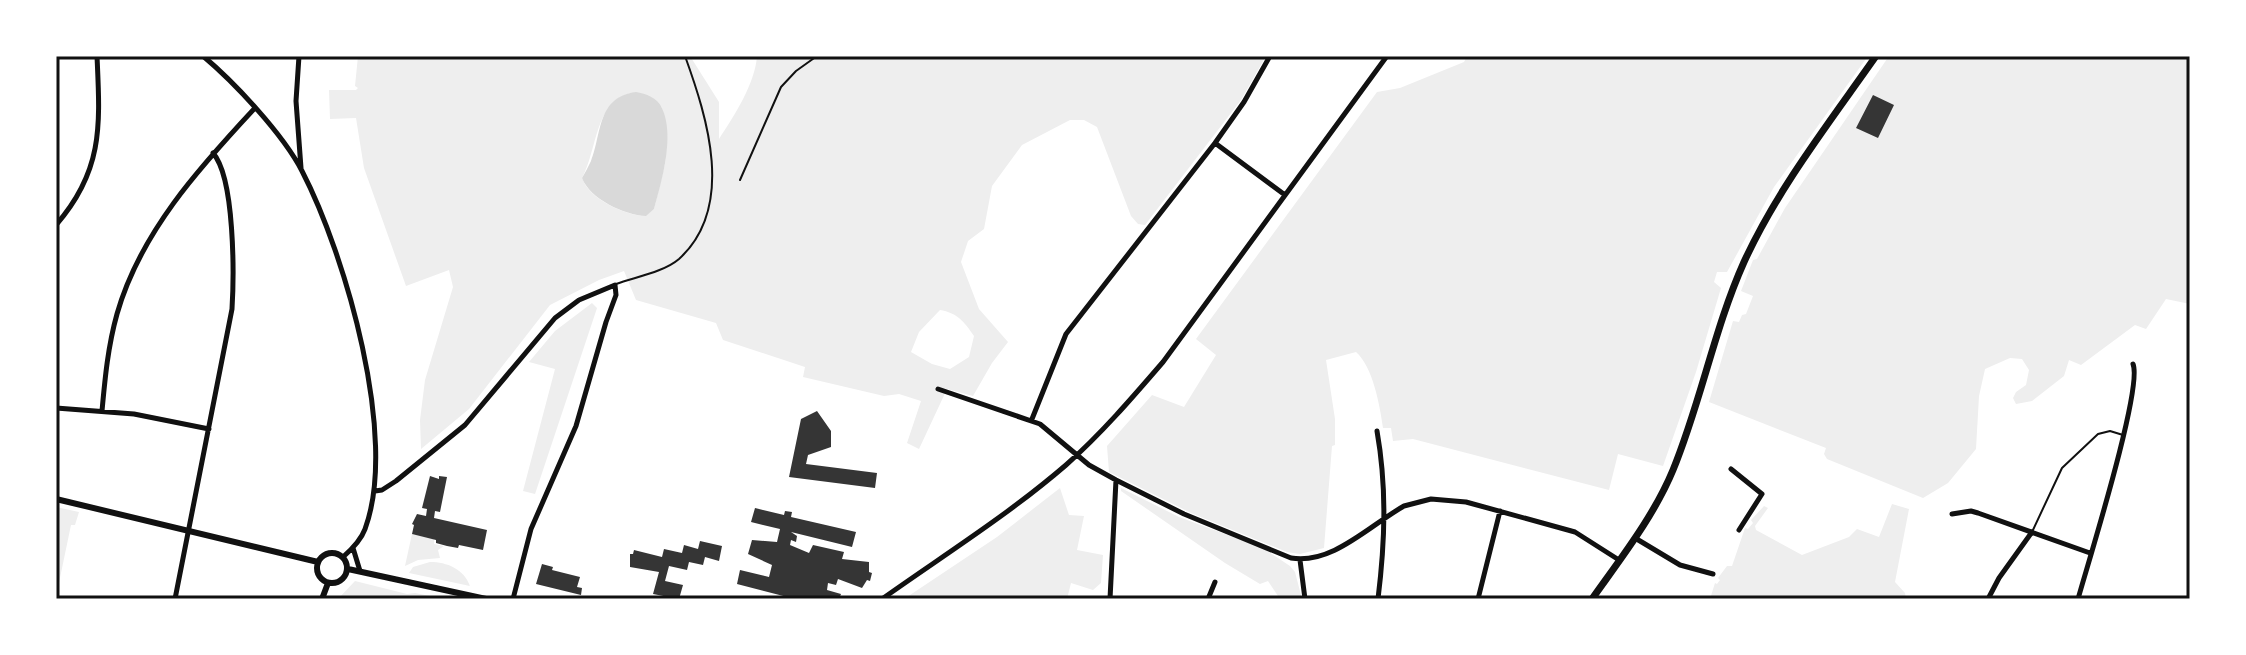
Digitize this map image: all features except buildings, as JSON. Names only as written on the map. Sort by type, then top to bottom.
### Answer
[{"type":"main road","points":[[1592,599],[1634,538],[1672,473],[1726,307],[1749,252],[1790,179],[1876,56]]},
{"type":"street","points":[[56,225],[79,194],[95,156],[100,118],[97,56]]},
{"type":"street","points":[[203,56],[255,108],[301,169],[350,299],[375,428],[375,491],[364,531],[343,557]]},
{"type":"street","points":[[299,56],[296,101],[301,169]]},
{"type":"street","points":[[1032,419],[1066,334],[1215,143],[1244,102],[1270,56]]},
{"type":"street","points":[[882,599],[993,523],[1078,454],[1122,410],[1163,362],[1387,56]]},
{"type":"street","points":[[102,411],[112,334],[125,290],[151,238],[189,182],[255,108]]},
{"type":"street","points":[[1215,143],[1285,195]]},
{"type":"street","points":[[175,599],[234,287],[228,204],[221,167],[213,153]]},
{"type":"street","points":[[375,491],[396,481],[465,425],[555,318],[579,300],[615,285],[616,295],[576,426],[531,529],[513,599]]},
{"type":"street","points":[[2078,599],[2124,435],[2135,378],[2133,364]]},
{"type":"street","points":[[938,389],[1032,419],[1047,428],[1089,465],[1116,480],[1184,514],[1291,558],[1300,560],[1327,554],[1404,506],[1431,499],[1460,500],[1575,532],[1619,560]]},
{"type":"street","points":[[56,408],[102,411],[209,429]]},
{"type":"street","points":[[1377,431],[1384,470],[1385,517],[1378,599]]},
{"type":"street","points":[[1731,469],[1762,494],[1739,530]]},
{"type":"street","points":[[1110,599],[1116,480]]},
{"type":"street","points":[[56,499],[318,562]]},
{"type":"street","points":[[1478,599],[1500,511]]},
{"type":"street","points":[[1952,514],[1971,511],[2090,553]]},
{"type":"street","points":[[1988,599],[2032,532]]},
{"type":"street","points":[[1634,538],[1680,565],[1713,574]]},
{"type":"street","points":[[353,547],[360,571]]},
{"type":"street","points":[[328,583],[317,572],[318,562],[327,554],[343,557],[348,569]]},
{"type":"street","points":[[1300,560],[1305,599]]},
{"type":"street","points":[[328,583],[341,581],[348,569]]},
{"type":"street","points":[[348,569],[486,599]]},
{"type":"street","points":[[1208,599],[1215,582]]},
{"type":"street","points":[[322,599],[328,583]]},
{"type":"lane","points":[[615,285],[679,259],[702,224],[710,202],[713,176],[710,140],[705,111],[685,56]]},
{"type":"lane","points":[[2032,532],[2062,468],[2098,434],[2110,431],[2124,435]]},
{"type":"path","points":[[740,180],[781,87],[817,56]]},
{"type":"shaded area","points":[[358,56],[690,56],[719,102],[719,139],[748,89],[757,56],[1266,56],[1241,100],[1145,225],[1138,224],[1131,216],[1097,127],[1084,120],[1070,120],[1022,145],[992,186],[984,229],[968,241],[961,262],[979,309],[1008,342],[973,396],[947,389],[919,449],[907,443],[921,401],[899,394],[884,396],[803,377],[805,367],[723,340],[716,323],[636,300],[624,271],[550,305],[469,409],[421,449],[420,420],[425,380],[453,287],[449,270],[406,286],[364,168],[356,118],[330,119],[329,90],[356,90],[358,88],[355,86]],"holes":[[[630,93],[662,107],[667,144],[654,209],[645,216],[627,213],[599,199],[582,178],[603,117],[618,99]],[[940,310],[960,318],[974,336],[969,357],[950,369],[932,364],[911,352],[919,332]]]},
{"type":"shaded area","points":[[1467,56],[1868,56],[1774,187],[1727,272],[1717,272],[1714,282],[1721,288],[1663,466],[1618,454],[1609,490],[1413,439],[1393,441],[1391,428],[1383,428],[1378,398],[1367,367],[1356,352],[1326,360],[1335,419],[1335,445],[1332,446],[1324,548],[1300,554],[1287,552],[1191,513],[1109,472],[1107,446],[1152,395],[1184,407],[1216,355],[1196,339],[1377,92],[1400,88],[1464,62]]},
{"type":"shaded area","points":[[1889,56],[2190,56],[2190,304],[2166,299],[2146,329],[2135,325],[2081,365],[2069,360],[2064,376],[2032,401],[2016,404],[2013,398],[2026,385],[2029,370],[2022,359],[2010,358],[1985,369],[1979,396],[1976,449],[1948,483],[1923,498],[1827,459],[1824,454],[1826,448],[1709,402],[1733,321],[1739,322],[1746,314],[1753,296],[1741,291],[1753,260],[1757,259],[1785,208]]},
{"type":"shaded area","points":[[636,92],[657,101],[666,119],[666,158],[654,209],[646,216],[628,213],[600,199],[582,178],[591,161],[608,109],[623,95]]},
{"type":"shaded area","points":[[592,303],[597,308],[535,494],[523,491],[555,369],[529,362],[555,331]]},
{"type":"shaded area","points":[[1060,488],[1069,515],[1084,516],[1077,550],[1103,555],[1101,583],[1093,590],[1071,583],[1067,599],[904,599],[997,537]]},
{"type":"shaded area","points":[[1121,488],[1179,517],[1263,548],[1295,572],[1302,599],[1280,599],[1268,581],[1260,584],[1225,563],[1121,491]]},
{"type":"shaded area","points":[[1892,504],[1909,509],[1895,582],[1905,593],[1906,599],[1710,599],[1715,583],[1720,580],[1718,578],[1727,566],[1732,566],[1745,528],[1748,529],[1753,523],[1751,520],[1764,506],[1768,508],[1755,526],[1756,530],[1802,555],[1849,537],[1857,529],[1879,537]]},
{"type":"shaded area","points":[[56,507],[79,512],[75,525],[71,525],[56,597]]},
{"type":"shaded area","points":[[412,534],[434,539],[434,544],[444,546],[438,550],[440,558],[418,560],[405,566]]},
{"type":"shaded area","points":[[430,562],[454,568],[464,575],[470,586],[409,573],[413,567]]},
{"type":"shaded area","points":[[355,581],[407,594],[445,599],[338,599]]}]
